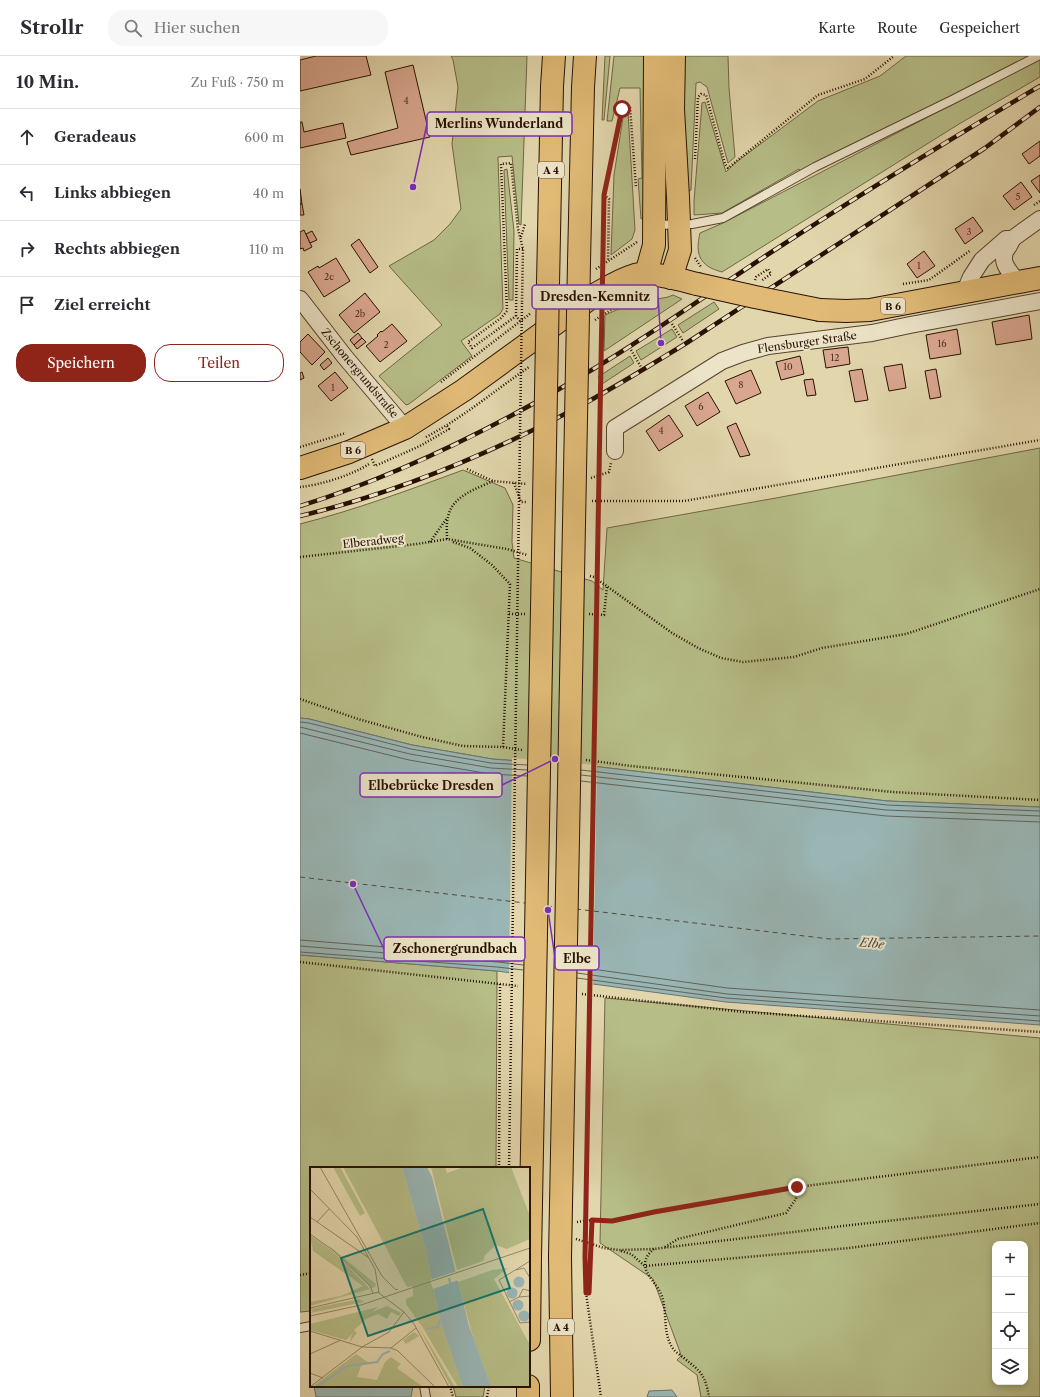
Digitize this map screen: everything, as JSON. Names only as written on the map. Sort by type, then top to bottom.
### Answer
[{"type":"main road","name":"A 4","points":[[530,1257],[548,284],[552,86],[554,56]]},
{"type":"main road","name":"A 4","points":[[562,1397],[560,1257],[583,88],[585,56]]},
{"type":"main road","points":[[646,274],[654,245],[647,230],[656,56]]},
{"type":"main road","points":[[672,278],[680,250],[672,109],[674,56]]},
{"type":"main road","name":"B 6","points":[[300,468],[349,452],[405,428],[464,390],[596,294],[614,283],[636,275],[646,274],[672,278],[700,277],[755,297],[820,310],[846,311],[870,310],[1040,278]]},
{"type":"street","points":[[965,292],[971,276],[982,260],[1006,239],[1012,239],[1040,219]]},
{"type":"street","points":[[1012,239],[1011,244],[1006,251],[1004,260],[1007,269],[1018,282]]},
{"type":"street","name":"Zschonergrundstraße","points":[[300,299],[345,357],[405,428]]},
{"type":"street","name":"Flensburger Straße","points":[[615,451],[615,428],[722,361],[743,353],[768,346],[872,333],[1040,301]]},
{"type":"lane","points":[[647,230],[723,218],[815,167],[1038,56]]},
{"type":"lane","points":[[300,1328],[310,1326]]},
{"type":"lane","points":[[424,1387],[426,1397]]},
{"type":"path","points":[[694,166],[698,97],[701,94],[706,95],[725,164],[728,168],[818,95],[865,78],[894,56]]},
{"type":"path","points":[[601,1397],[586,1293],[585,1257],[603,246],[604,195],[622,109],[623,106],[626,105],[630,107],[636,194]]},
{"type":"path","points":[[509,1167],[523,249],[518,229],[511,163],[501,164],[507,311],[501,318],[468,342],[472,348],[516,316]]},
{"type":"path","points":[[604,195],[610,199],[608,261],[637,242],[647,230]]},
{"type":"path","points":[[521,239],[525,224]]},
{"type":"path","points":[[439,384],[520,321],[516,316],[517,249],[523,249]]},
{"type":"path","points":[[693,256],[700,277]]},
{"type":"path","points":[[756,284],[771,274],[768,270],[757,276]]},
{"type":"path","points":[[672,324],[683,341]]},
{"type":"path","points":[[631,350],[641,367]]},
{"type":"path","points":[[375,466],[420,446],[449,430]]},
{"type":"path","points":[[300,447],[350,432]]},
{"type":"path","points":[[618,502],[684,501],[1040,440]]},
{"type":"path","points":[[430,542],[447,517],[453,503],[469,492],[493,481],[467,469]]},
{"type":"path","points":[[447,517],[447,539]]},
{"type":"path","points":[[447,539],[507,549],[529,555]]},
{"type":"path","points":[[447,539],[470,548],[492,565],[510,584],[503,747]]},
{"type":"path","name":"Elberadweg","points":[[300,557],[447,539]]},
{"type":"path","points":[[587,574],[594,577],[672,633],[698,648],[721,658],[743,662],[794,657],[822,648],[906,634],[1040,590]]},
{"type":"path","points":[[300,699],[358,719],[422,737],[463,746],[503,747],[526,751]]},
{"type":"path","points":[[586,760],[631,766],[893,792],[1040,800]]},
{"type":"path","points":[[300,962],[500,984],[499,1167]]},
{"type":"path","points":[[602,996],[744,1012],[1040,1032]]},
{"type":"path","points":[[586,1293],[589,1293],[592,1220],[612,1221],[654,1212],[797,1187],[1040,1158]]},
{"type":"path","points":[[709,1397],[707,1383],[704,1376],[698,1369],[673,1349],[669,1341],[666,1333],[662,1294],[648,1274],[645,1266],[646,1259],[650,1252],[654,1249],[668,1246],[678,1239],[786,1213],[796,1199],[797,1187]]},
{"type":"path","points":[[573,1238],[604,1248],[619,1250],[654,1249],[1040,1204]]},
{"type":"path","points":[[619,1250],[631,1254],[645,1266],[849,1248],[1040,1223]]},
{"type":"path","points":[[300,1275],[310,1273]]},
{"type":"path","points":[[450,1387],[453,1397]]},
{"type":"path","points":[[487,1397],[489,1387]]},
{"type":"green space","points":[[451,56],[527,56],[521,225],[519,224],[512,156],[498,157],[503,309],[500,314],[461,341],[472,356],[406,405],[379,376],[442,325],[389,266],[434,240],[450,224],[461,209],[452,144],[458,87]]},
{"type":"green space","points":[[605,56],[610,56],[604,120],[602,120]]},
{"type":"green space","points":[[614,56],[644,56],[645,218],[641,219],[638,179],[642,178],[640,88],[620,88],[612,121],[607,121]]},
{"type":"green space","points":[[683,56],[728,56],[729,88],[735,157],[728,163],[707,87],[700,82],[696,83],[690,191],[686,191],[683,124]]},
{"type":"green space","points":[[906,56],[1031,56],[801,172],[799,169],[722,213],[694,215],[702,103],[705,102],[726,172],[735,163],[818,101],[880,76]]},
{"type":"green space","points":[[1040,59],[1040,77],[959,124],[722,272],[708,266],[700,258],[698,247],[700,233],[723,223]]},
{"type":"green space","points":[[624,111],[628,112],[635,230],[632,239],[611,255],[614,175]]},
{"type":"green space","points":[[507,169],[514,231],[513,300],[509,300],[504,170]]},
{"type":"green space","points":[[673,295],[682,299],[604,351],[605,315],[635,302],[637,303]]},
{"type":"green space","points":[[714,302],[719,309],[683,333],[678,325]]},
{"type":"green space","points":[[672,329],[677,337],[641,360],[636,351]]},
{"type":"green space","points":[[630,356],[634,363],[602,384],[598,377]]},
{"type":"green space","points":[[1040,448],[1040,807],[887,801],[600,767],[492,759],[412,745],[300,718],[300,524],[362,506],[463,470],[505,488],[513,505],[512,542],[514,558],[592,581],[603,590],[607,528],[776,498]]},
{"type":"green space","points":[[300,955],[497,971],[496,1167],[310,1167],[310,1311],[300,1312]]},
{"type":"green space","points":[[605,998],[1040,1038],[1040,1397],[701,1397],[697,1375],[677,1360],[681,1356],[680,1352],[653,1279],[600,1243]]},
{"type":"green space","points":[[453,1387],[485,1387],[483,1397],[456,1397]]},
{"type":"water","points":[[300,718],[412,745],[492,759],[600,767],[887,801],[1040,807],[1040,1025],[726,1002],[497,971],[300,955]]},
{"type":"water","points":[[314,1387],[413,1387],[411,1397],[316,1397]]},
{"type":"water","points":[[672,1390],[677,1397],[647,1397],[649,1391]]},
{"type":"pier","points":[[512,758],[597,765],[593,986],[509,974]]},
{"type":"building","points":[[316,56],[366,56],[371,75],[300,91],[300,60]]},
{"type":"building","points":[[413,65],[430,137],[351,155],[347,142],[398,128],[385,72]]},
{"type":"building","points":[[300,122],[302,122],[304,132],[343,123],[346,138],[300,148]]},
{"type":"building","points":[[1040,141],[1040,156],[1029,164],[1022,154]]},
{"type":"building","points":[[1040,175],[1040,193],[1031,181]]},
{"type":"building","points":[[1021,182],[1032,197],[1014,210],[1003,196]]},
{"type":"building","points":[[300,189],[302,204],[300,204]]},
{"type":"building","points":[[300,204],[302,204],[304,215],[300,215]]},
{"type":"building","points":[[973,217],[983,231],[965,244],[955,229]]},
{"type":"building","points":[[304,230],[312,247],[304,251],[303,248],[300,249],[300,232]]},
{"type":"building","points":[[312,231],[317,240],[310,243],[306,234]]},
{"type":"building","points":[[359,239],[378,267],[370,273],[351,245]]},
{"type":"building","points":[[924,251],[935,266],[917,278],[907,264]]},
{"type":"building","points":[[336,258],[350,281],[324,297],[308,272],[318,266],[319,268]]},
{"type":"building","points":[[365,293],[380,312],[354,333],[339,315]]},
{"type":"building","points":[[1029,315],[1032,339],[996,345],[992,322]]},
{"type":"building","points":[[392,324],[407,341],[380,362],[366,346],[378,336],[377,335],[381,331],[382,332]]},
{"type":"building","points":[[957,329],[961,354],[930,359],[926,335]]},
{"type":"building","points":[[358,333],[362,338],[354,345],[350,340]]},
{"type":"building","points":[[308,334],[325,352],[312,365],[300,352],[300,342]]},
{"type":"building","points":[[362,338],[366,342],[357,349],[354,345]]},
{"type":"building","points":[[848,347],[850,364],[826,368],[823,350]]},
{"type":"building","points":[[800,356],[804,374],[781,380],[776,362]]},
{"type":"building","points":[[328,358],[332,363],[324,370],[320,365]]},
{"type":"building","points":[[902,364],[906,388],[889,391],[884,367]]},
{"type":"building","points":[[862,369],[868,400],[855,402],[849,371]]},
{"type":"building","points":[[936,369],[941,397],[930,399],[925,371]]},
{"type":"building","points":[[751,370],[761,393],[736,404],[725,381]]},
{"type":"building","points":[[302,372],[304,378],[300,380],[300,373]]},
{"type":"building","points":[[335,372],[348,388],[331,401],[318,386]]},
{"type":"building","points":[[813,379],[816,395],[807,396],[804,380]]},
{"type":"building","points":[[708,392],[720,412],[697,426],[685,406]]},
{"type":"building","points":[[669,415],[683,436],[659,451],[646,431]]},
{"type":"building","points":[[736,423],[750,455],[740,457],[727,427]]},
{"type":"ferry route","points":[[300,877],[525,903]]},
{"type":"ferry route","points":[[547,906],[555,907]]},
{"type":"ferry route","points":[[576,909],[830,939],[1040,936]]},
{"type":"railway","points":[[300,506],[377,479],[415,463],[488,428],[560,389],[640,340],[837,210],[1040,86]]},
{"type":"railway","points":[[300,516],[400,486],[465,461],[529,432],[591,400],[685,344],[985,148],[1040,107]]},
{"type":"place","name":"Merlins Wunderland","points":[[413,187]]},
{"type":"place","name":"Dresden-Kemnitz","points":[[661,343]]},
{"type":"place","name":"Elbebrücke Dresden","points":[[555,759]]},
{"type":"place","name":"Zschonergrundbach","points":[[353,884]]},
{"type":"place","name":"Elbe","points":[[548,910]]},
{"type":"route","points":[[622,109],[604,195],[585,1257],[586,1293],[589,1293],[592,1220],[612,1221],[654,1212],[797,1187]]}]
